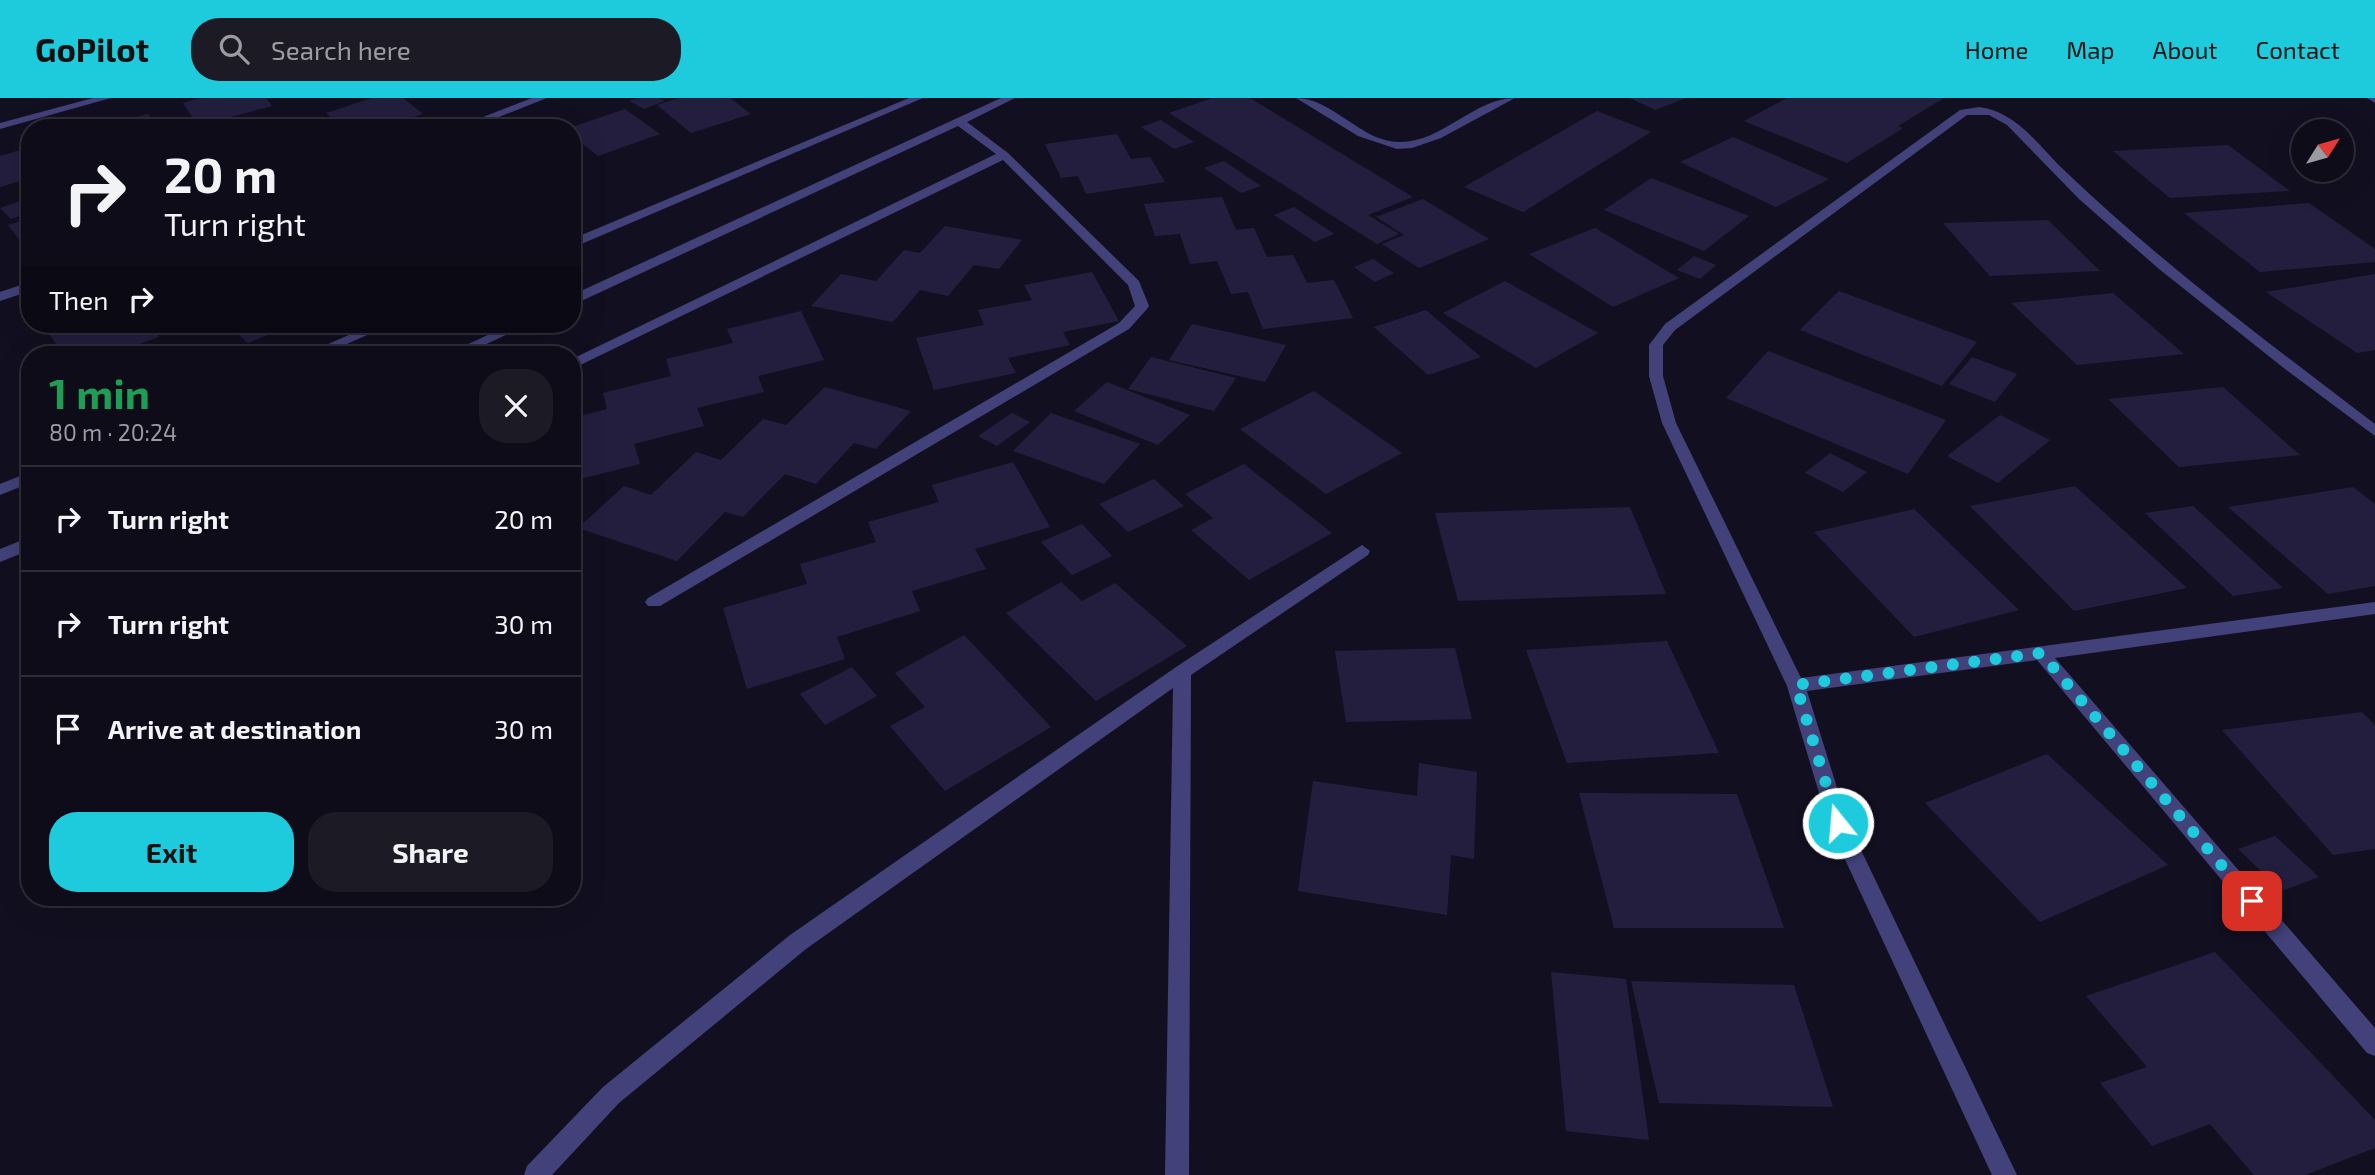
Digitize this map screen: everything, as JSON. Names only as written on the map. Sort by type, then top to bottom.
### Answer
[{"type":"street","points":[[26,119],[106,98]]},
{"type":"street","points":[[485,119],[542,98]]},
{"type":"street","points":[[581,240],[918,98]]},
{"type":"street","points":[[581,296],[1010,98]]},
{"type":"street","points":[[1301,98],[1373,138],[1397,146],[1418,144],[1510,98]]},
{"type":"street","points":[[2005,1175],[1838,823],[1796,685],[1669,424],[1656,376],[1656,345],[1670,327],[1964,112],[1981,109],[2002,114],[2044,159],[2126,236],[2375,431]]},
{"type":"street","points":[[0,126],[21,120]]},
{"type":"street","points":[[654,602],[1124,326],[1142,306],[1134,284],[1004,156],[960,122]]},
{"type":"street","points":[[581,361],[1004,156]]},
{"type":"street","points":[[0,297],[21,289]]},
{"type":"street","points":[[332,346],[363,333]]},
{"type":"street","points":[[472,346],[502,333]]},
{"type":"street","points":[[0,490],[21,481]]},
{"type":"street","points":[[0,556],[21,547]]},
{"type":"street","points":[[537,1175],[611,1095],[798,942],[1182,672],[1362,551]]},
{"type":"street","points":[[1796,685],[2375,608]]},
{"type":"street","points":[[2041,653],[2375,1045]]},
{"type":"street","points":[[1177,1175],[1182,672]]},
{"type":"building","points":[[200,98],[266,98],[272,106],[224,119],[193,119],[183,103]]},
{"type":"building","points":[[372,98],[403,98],[423,114],[408,119],[333,119],[326,113]]},
{"type":"building","points":[[637,98],[659,98],[665,101],[644,109],[629,101]]},
{"type":"building","points":[[679,98],[730,98],[751,114],[691,133],[657,105]]},
{"type":"building","points":[[1212,98],[1250,98],[1413,197],[1368,215],[1399,234],[1377,244],[1169,113]]},
{"type":"building","points":[[1630,98],[1686,98],[1655,110]]},
{"type":"building","points":[[1787,98],[1944,98],[1898,126],[1903,128],[1847,163],[1744,121]]},
{"type":"building","points":[[625,109],[660,134],[598,156],[581,143],[581,124]]},
{"type":"building","points":[[1597,111],[1651,132],[1523,212],[1464,187]]},
{"type":"building","points":[[148,114],[152,119],[130,119]]},
{"type":"building","points":[[1161,120],[1194,142],[1174,149],[1141,127]]},
{"type":"building","points":[[1117,134],[1131,159],[1150,157],[1165,182],[1086,194],[1078,176],[1061,178],[1045,144]]},
{"type":"building","points":[[1733,137],[1829,179],[1776,207],[1680,162]]},
{"type":"building","points":[[2228,145],[2290,191],[2170,198],[2113,151]]},
{"type":"building","points":[[21,150],[21,181],[0,187],[0,156]]},
{"type":"building","points":[[1224,161],[1261,186],[1241,193],[1204,168]]},
{"type":"building","points":[[1651,178],[1749,216],[1704,251],[1604,210]]},
{"type":"building","points":[[1222,197],[1236,230],[1254,228],[1267,257],[1293,255],[1307,283],[1334,280],[1353,318],[1263,329],[1248,292],[1231,294],[1217,261],[1190,264],[1180,234],[1155,236],[1144,204]]},
{"type":"building","points":[[1423,199],[1489,239],[1419,268],[1382,244],[1404,235],[1376,217]]},
{"type":"building","points":[[21,201],[21,216],[11,219],[0,208]]},
{"type":"building","points":[[2309,203],[2375,249],[2375,262],[2260,272],[2184,213]]},
{"type":"building","points":[[1294,207],[1334,234],[1315,242],[1274,215]]},
{"type":"building","points":[[2048,220],[2100,271],[1990,276],[1943,223]]},
{"type":"building","points":[[21,221],[21,242],[8,225]]},
{"type":"building","points":[[945,226],[1022,240],[999,269],[974,265],[948,296],[920,290],[893,322],[811,306],[841,274],[876,281],[904,250],[920,253]]},
{"type":"building","points":[[1595,228],[1679,278],[1613,307],[1529,254]]},
{"type":"building","points":[[1694,256],[1716,265],[1700,279],[1677,270]]},
{"type":"building","points":[[1373,259],[1394,273],[1375,282],[1354,267]]},
{"type":"building","points":[[1092,272],[1119,321],[1063,332],[1070,345],[1008,358],[1016,373],[934,390],[916,338],[984,325],[978,310],[1032,300],[1024,285]]},
{"type":"building","points":[[2375,274],[2375,350],[2357,353],[2266,292]]},
{"type":"building","points":[[1505,281],[1598,333],[1536,368],[1443,313]]},
{"type":"building","points":[[1839,291],[1977,342],[1942,386],[1800,330]]},
{"type":"building","points":[[2113,293],[2184,354],[2077,365],[2011,303]]},
{"type":"building","points":[[1426,310],[1481,357],[1428,375],[1374,327]]},
{"type":"building","points":[[801,311],[824,360],[758,376],[764,392],[697,408],[704,426],[634,444],[640,464],[581,479],[581,416],[607,409],[603,393],[671,376],[666,359],[733,343],[727,329]]},
{"type":"building","points":[[1192,324],[1286,345],[1265,382],[1169,360]]},
{"type":"building","points":[[49,333],[156,333],[159,337],[134,346],[57,346]]},
{"type":"building","points":[[236,333],[272,333],[248,343]]},
{"type":"building","points":[[1768,351],[1946,420],[1908,474],[1726,398]]},
{"type":"building","points":[[1151,357],[1236,378],[1214,411],[1128,389]]},
{"type":"building","points":[[1972,357],[2017,374],[1995,402],[1949,384]]},
{"type":"building","points":[[1107,382],[1190,415],[1158,445],[1074,411]]},
{"type":"building","points":[[825,387],[911,411],[876,449],[854,443],[816,484],[785,474],[743,517],[725,512],[677,561],[581,529],[581,525],[624,486],[651,495],[696,452],[721,460],[763,419],[786,425]]},
{"type":"building","points":[[2223,387],[2300,455],[2179,467],[2108,399]]},
{"type":"building","points":[[1314,391],[1402,453],[1326,494],[1240,429]]},
{"type":"building","points":[[1012,413],[1030,422],[997,446],[978,436]]},
{"type":"building","points":[[1051,413],[1140,444],[1104,484],[1013,451]]},
{"type":"building","points":[[2000,415],[2050,440],[1998,483],[1947,456]]},
{"type":"building","points":[[1830,453],[1867,472],[1843,492],[1805,473]]},
{"type":"building","points":[[1013,462],[1050,527],[975,549],[986,569],[912,591],[920,611],[837,637],[845,659],[747,689],[723,608],[807,584],[800,564],[876,542],[868,522],[939,502],[932,485]]},
{"type":"building","points":[[1244,464],[1332,533],[1249,580],[1191,530],[1213,518],[1185,494]]},
{"type":"building","points":[[1154,479],[1184,506],[1128,532],[1099,504]]},
{"type":"building","points":[[2075,486],[2187,588],[2074,611],[1970,506]]},
{"type":"building","points":[[2353,487],[2375,504],[2375,586],[2328,594],[2228,507]]},
{"type":"building","points":[[2193,506],[2283,588],[2233,596],[2145,513]]},
{"type":"building","points":[[1630,507],[1666,594],[1458,601],[1435,513]]},
{"type":"building","points":[[1914,509],[2019,610],[1914,637],[1814,532]]},
{"type":"building","points":[[1082,524],[1112,556],[1072,575],[1041,542]]},
{"type":"building","points":[[1061,582],[1082,601],[1115,583],[1187,646],[1096,701],[1006,613]]},
{"type":"building","points":[[964,635],[1051,727],[945,791],[890,726],[925,707],[895,673]]},
{"type":"building","points":[[1667,641],[1719,753],[1567,763],[1526,650]]},
{"type":"building","points":[[1455,648],[1472,719],[1346,722],[1335,651]]},
{"type":"building","points":[[852,667],[877,696],[825,725],[800,694]]},
{"type":"building","points":[[2362,712],[2375,725],[2375,849],[2333,855],[2222,730]]},
{"type":"building","points":[[2047,754],[2168,865],[2040,922],[1925,803]]},
{"type":"building","points":[[1419,763],[1477,772],[1474,859],[1451,855],[1447,915],[1298,891],[1313,781],[1417,796]]},
{"type":"building","points":[[1579,793],[1737,794],[1784,928],[1614,928]]},
{"type":"building","points":[[2275,836],[2319,877],[2282,891],[2238,849]]},
{"type":"building","points":[[2215,952],[2375,1120],[2375,1148],[2305,1175],[2254,1175],[2210,1124],[2152,1146],[2100,1083],[2147,1067],[2086,996]]},
{"type":"building","points":[[1551,972],[1626,979],[1649,1140],[1566,1131]]},
{"type":"building","points":[[1631,981],[1794,985],[1833,1107],[1659,1103]]},
{"type":"route","points":[[1838,823],[1796,685],[2041,653],[2252,901]]}]
